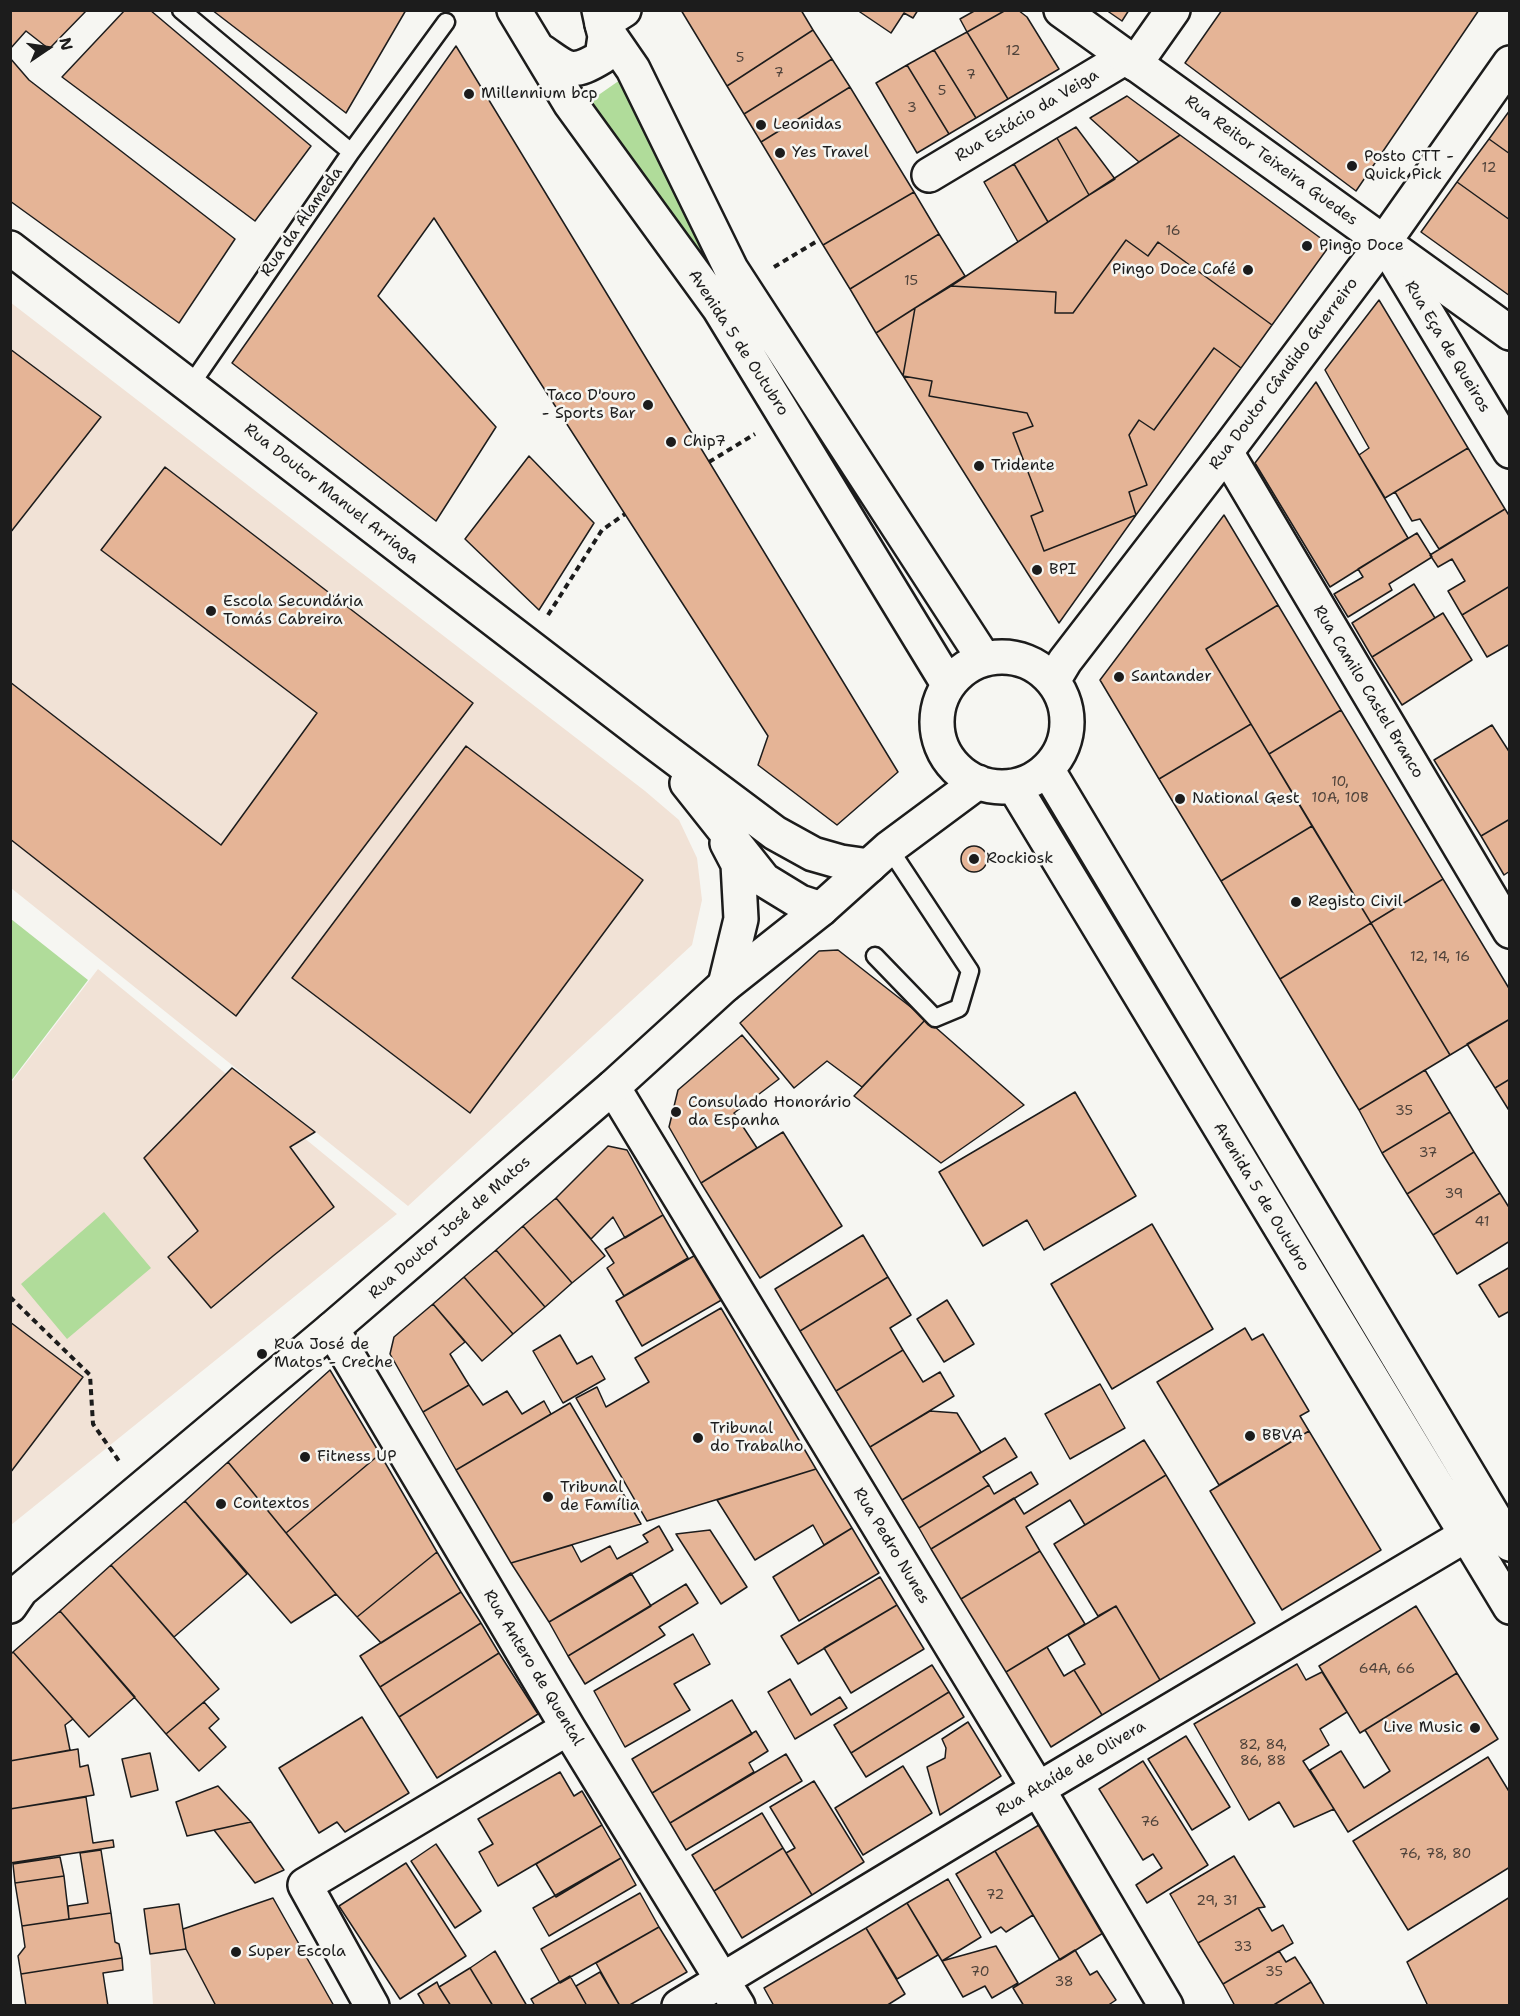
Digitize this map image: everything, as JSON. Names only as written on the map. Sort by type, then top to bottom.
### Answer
[{"type":"street","name":"Avenida 5 de Outubro","points":[[514,10],[570,103],[715,302],[948,684]]},
{"type":"street","name":"Rua Reitor Teixeira Guedes","points":[[1062,10],[1509,333]]},
{"type":"street","points":[[1131,60],[1173,10]]},
{"type":"street","points":[[537,48],[567,68],[583,69],[602,57],[608,15]]},
{"type":"street","points":[[608,15],[731,269],[984,659]]},
{"type":"street","name":"Rua Estácio da Veiga","points":[[929,175],[1131,60]]},
{"type":"street","name":"Rua Doutor Cândido Guerreiro","points":[[1053,681],[1065,661],[1384,242],[1509,63]]},
{"type":"street","name":"Rua Eça de Queiros","points":[[1384,242],[1509,451]]},
{"type":"street","name":"Rua Doutor Manuel Arriaga","points":[[10,249],[651,741],[775,833],[813,854],[841,862],[879,857]]},
{"type":"street","name":"Rua Camilo Castel Branco","points":[[1226,452],[1509,931]]},
{"type":"street","points":[[1000,656],[1018,658],[1034,665],[1053,681],[1063,698],[1067,716],[1066,736],[1059,754],[1047,769],[1032,780],[1014,786],[996,787],[965,774],[942,746],[937,725],[939,704],[948,684],[964,668],[984,659],[1000,656]]},
{"type":"street","name":"Rua Doutor Manuel Arriaga","points":[[651,741],[764,880],[800,902],[826,905],[817,876],[775,833]]},
{"type":"street","points":[[1047,769],[1505,1525]]},
{"type":"street","name":"Rua Doutor José de Matos","points":[[10,1606],[21,1590],[332,1329],[613,1087],[725,984],[826,905],[879,857],[910,813],[933,790],[965,774]]},
{"type":"street","name":"Avenida 5 de Outubro","points":[[1014,786],[1509,1607]]},
{"type":"street","name":"Rua Doutor Manuel Arriaga","points":[[715,817],[738,864],[741,919],[725,984]]},
{"type":"street","name":"Rua Pedro Nunes","points":[[613,1087],[1038,1789],[1166,2006]]},
{"type":"street","name":"Rua Antero de Quental","points":[[332,1329],[568,1728],[730,1992]]},
{"type":"street","name":"Rua Ataíde de Olivera","points":[[679,2006],[730,1992],[1038,1789],[1466,1535],[1505,1525]]},
{"type":"street","points":[[372,2006],[305,1885],[568,1728]]},
{"type":"lane","name":"Rua da Alameda","points":[[181,10],[351,152],[190,386]]},
{"type":"lane","points":[[351,152],[446,22]]},
{"type":"lane","points":[[875,957],[935,1018],[959,1008],[970,971],[879,857]]},
{"type":"path","points":[[743,285],[819,240]]},
{"type":"path","points":[[709,462],[785,416]]},
{"type":"path","points":[[528,646],[602,530],[625,514]]},
{"type":"path","points":[[10,1297],[90,1375],[93,1424],[140,1491]]},
{"type":"shaded area","name":"Escola Secundária Tomás Cabreira","points":[[10,302],[645,791],[679,820],[697,858],[702,900],[692,945],[408,1206],[11,888]]},
{"type":"shaded area","points":[[98,969],[397,1214],[11,1525],[10,1084]]},
{"type":"shaded area","name":"Super Escola","points":[[273,1898],[334,2005],[153,2005],[150,1954],[186,1949],[183,1929]]},
{"type":"green space","points":[[620,80],[716,271],[670,215],[587,103]]},
{"type":"green space","points":[[11,919],[88,980],[10,1081]]},
{"type":"green space","points":[[104,1212],[151,1268],[67,1339],[21,1284]]},
{"type":"building","points":[[10,10],[87,10],[49,49],[26,31],[10,49]]},
{"type":"building","points":[[125,10],[150,10],[311,146],[255,221],[62,77]]},
{"type":"building","points":[[212,10],[406,10],[346,113]]},
{"type":"building","points":[[681,10],[801,10],[813,30],[727,86]]},
{"type":"building","points":[[857,10],[918,10],[913,18],[904,13],[891,33]]},
{"type":"building","points":[[976,10],[1006,10],[967,32],[960,19]]},
{"type":"building","points":[[1006,10],[1018,10],[1027,17],[1059,69],[1008,99],[967,32]]},
{"type":"building","points":[[1106,10],[1129,10],[1122,21]]},
{"type":"building","points":[[1222,10],[1479,10],[1356,191],[1185,63]]},
{"type":"building","points":[[813,30],[832,59],[744,114],[727,86]]},
{"type":"building","points":[[967,32],[1008,99],[976,118],[934,50]]},
{"type":"building","points":[[456,46],[898,772],[837,825],[758,765],[768,736],[434,218],[378,296],[496,427],[436,521],[232,363]]},
{"type":"building","points":[[934,50],[976,118],[949,134],[907,65]]},
{"type":"building","points":[[10,58],[29,80],[235,239],[179,323],[10,201]]},
{"type":"building","points":[[832,59],[850,87],[761,142],[744,114]]},
{"type":"building","points":[[907,65],[949,134],[917,153],[876,83]]},
{"type":"building","points":[[850,87],[914,192],[823,245],[761,142]]},
{"type":"building","points":[[1127,96],[1180,135],[1139,162],[1090,118]]},
{"type":"building","points":[[1510,110],[1510,154],[1489,139]]},
{"type":"building","points":[[1076,127],[1115,179],[1089,195],[1057,138]]},
{"type":"building","points":[[1180,135],[1330,245],[1272,325],[1158,242],[1148,256],[1126,240],[1073,313],[1055,313],[1056,292],[951,286]]},
{"type":"building","points":[[1057,138],[1089,195],[1048,222],[1014,164]]},
{"type":"building","points":[[1489,139],[1510,154],[1510,220],[1457,182]]},
{"type":"building","points":[[1014,164],[1048,222],[1018,242],[984,182]]},
{"type":"building","points":[[1457,182],[1510,220],[1510,296],[1421,232]]},
{"type":"building","points":[[914,192],[939,234],[850,289],[823,245]]},
{"type":"building","points":[[939,234],[965,276],[876,333],[850,289]]},
{"type":"building","points":[[1126,240],[1148,256],[1158,242],[1272,325],[1241,368],[1214,348],[1154,430],[1139,420],[1129,435],[1147,485],[1129,492],[1136,515],[1044,551],[1031,516],[1043,511],[1013,433],[1033,426],[1027,413],[929,396],[932,381],[903,376],[915,308],[951,286],[1056,292],[1055,313],[1073,313]]},
{"type":"building","points":[[1379,300],[1468,448],[1385,498],[1359,455],[1369,448],[1325,370]]},
{"type":"building","points":[[915,308],[903,376],[876,333]]},
{"type":"building","points":[[1214,348],[1241,368],[1136,515],[1129,492],[1147,485],[1129,435],[1139,420],[1154,430]]},
{"type":"building","points":[[10,349],[101,417],[10,533]]},
{"type":"building","points":[[903,376],[932,381],[929,396],[1027,413],[1033,426],[1013,433],[1043,511],[1031,516],[1044,551],[1136,515],[1059,623]]},
{"type":"building","points":[[1316,382],[1408,538],[1330,587],[1255,463]]},
{"type":"building","points":[[1468,448],[1505,509],[1439,549],[1420,519],[1412,521],[1395,492]]},
{"type":"building","points":[[529,456],[594,523],[539,610],[465,539]]},
{"type":"building","name":"Escola Secundária Tomás Cabreira","points":[[165,467],[473,703],[236,1016],[10,839],[10,682],[221,845],[317,713],[101,550]]},
{"type":"building","points":[[1505,509],[1510,517],[1510,586],[1462,615],[1448,591],[1465,581],[1452,559],[1438,567],[1430,555]]},
{"type":"building","points":[[1224,515],[1278,605],[1206,649],[1251,724],[1159,779],[1100,680]]},
{"type":"building","points":[[1417,533],[1432,557],[1389,584],[1392,590],[1348,617],[1334,594],[1363,577],[1358,569]]},
{"type":"building","points":[[1414,584],[1435,618],[1372,657],[1352,623]]},
{"type":"building","points":[[1510,586],[1510,644],[1487,657],[1462,615]]},
{"type":"building","points":[[1278,605],[1341,710],[1269,754],[1206,649]]},
{"type":"building","points":[[1443,613],[1472,660],[1402,705],[1372,657]]},
{"type":"building","points":[[1341,710],[1443,879],[1371,923],[1269,754]]},
{"type":"building","points":[[1251,724],[1312,826],[1221,881],[1159,779]]},
{"type":"building","points":[[1492,725],[1510,753],[1510,819],[1481,836],[1434,760]]},
{"type":"building","points":[[466,746],[643,880],[470,1113],[292,978]]},
{"type":"building","points":[[1510,819],[1510,871],[1504,875],[1481,836]]},
{"type":"building","name":"Registo Civil","points":[[1312,826],[1371,923],[1280,979],[1221,881]]},
{"type":"building","name":"Rockiosk","points":[[974,846],[983,850],[987,859],[983,868],[974,872],[965,868],[961,859],[965,850]]},
{"type":"building","points":[[1443,879],[1510,990],[1510,1019],[1450,1055],[1371,923]]},
{"type":"building","points":[[1371,923],[1450,1055],[1359,1110],[1280,979]]},
{"type":"building","points":[[838,950],[926,1019],[862,1087],[827,1061],[794,1088],[740,1023],[819,951]]},
{"type":"building","points":[[926,1019],[1024,1105],[941,1163],[854,1096]]},
{"type":"building","points":[[1510,1019],[1510,1079],[1495,1088],[1467,1044]]},
{"type":"building","points":[[742,1035],[779,1079],[734,1113],[757,1148],[701,1183],[669,1127],[678,1090]]},
{"type":"building","points":[[232,1068],[315,1132],[290,1147],[334,1207],[211,1308],[168,1257],[198,1231],[144,1158]]},
{"type":"building","points":[[1425,1070],[1450,1112],[1382,1153],[1359,1110]]},
{"type":"building","points":[[1510,1079],[1510,1112],[1495,1088]]},
{"type":"building","points":[[1075,1092],[1136,1196],[1044,1250],[1027,1220],[983,1246],[939,1172]]},
{"type":"building","points":[[1450,1112],[1474,1152],[1407,1194],[1382,1153]]},
{"type":"building","points":[[783,1132],[842,1226],[760,1278],[701,1183]]},
{"type":"building","points":[[608,1146],[627,1150],[663,1215],[625,1238],[613,1217],[591,1239],[556,1198]]},
{"type":"building","points":[[1474,1152],[1500,1193],[1433,1235],[1407,1194]]},
{"type":"building","points":[[1500,1193],[1510,1209],[1510,1241],[1457,1274],[1433,1235]]},
{"type":"building","points":[[556,1198],[605,1256],[572,1283],[523,1226]]},
{"type":"building","points":[[663,1215],[688,1258],[624,1296],[607,1268],[614,1263],[605,1249]]},
{"type":"building","points":[[1152,1224],[1213,1329],[1112,1389],[1051,1284]]},
{"type":"building","points":[[523,1226],[572,1283],[545,1307],[496,1250]]},
{"type":"building","points":[[863,1235],[888,1277],[800,1331],[775,1289]]},
{"type":"building","points":[[496,1250],[545,1307],[513,1334],[464,1277]]},
{"type":"building","points":[[699,1253],[725,1298],[642,1346],[616,1301]]},
{"type":"building","points":[[1510,1267],[1510,1311],[1499,1317],[1479,1285]]},
{"type":"building","points":[[464,1277],[513,1334],[482,1361],[433,1304]]},
{"type":"building","points":[[888,1277],[911,1315],[890,1328],[903,1350],[836,1391],[800,1331]]},
{"type":"building","points":[[947,1300],[974,1344],[944,1362],[917,1319]]},
{"type":"building","points":[[433,1304],[465,1342],[450,1354],[469,1385],[423,1412],[390,1354],[394,1337]]},
{"type":"building","name":"Tribunal do Trabalho","points":[[721,1308],[816,1469],[647,1521],[576,1398],[597,1387],[606,1407],[649,1382],[635,1358]]},
{"type":"building","points":[[10,1322],[83,1377],[10,1473]]},
{"type":"building","points":[[1245,1328],[1252,1340],[1263,1334],[1309,1411],[1300,1416],[1309,1431],[1219,1485],[1157,1382]]},
{"type":"building","points":[[560,1335],[577,1364],[592,1356],[605,1379],[563,1403],[533,1351]]},
{"type":"building","points":[[903,1350],[923,1382],[940,1372],[954,1396],[870,1447],[836,1391]]},
{"type":"building","points":[[330,1370],[380,1454],[286,1533],[228,1462]]},
{"type":"building","points":[[1100,1384],[1125,1428],[1070,1459],[1045,1414]]},
{"type":"building","points":[[469,1385],[483,1405],[507,1391],[522,1414],[544,1401],[551,1414],[456,1470],[423,1412]]},
{"type":"building","name":"Tribunal de Família","points":[[570,1403],[641,1524],[511,1563],[456,1470]]},
{"type":"building","points":[[930,1411],[957,1413],[981,1452],[902,1500],[870,1447]]},
{"type":"building","points":[[1309,1431],[1381,1550],[1282,1610],[1210,1491]]},
{"type":"building","points":[[1005,1438],[1017,1457],[983,1477],[989,1485],[919,1528],[902,1500]]},
{"type":"building","points":[[1144,1440],[1166,1475],[1085,1525],[1070,1500],[1026,1527],[1040,1551],[961,1599],[931,1549],[1014,1498],[1024,1514]]},
{"type":"building","points":[[380,1454],[437,1552],[357,1617],[286,1533]]},
{"type":"building","points":[[228,1462],[336,1594],[291,1623],[185,1501]]},
{"type":"building","points":[[816,1469],[852,1528],[824,1545],[813,1525],[755,1560],[717,1500]]},
{"type":"building","points":[[1031,1472],[1038,1484],[931,1549],[919,1528],[989,1485],[994,1494]]},
{"type":"building","points":[[1166,1475],[1255,1623],[1160,1680],[1116,1606],[1098,1616],[1054,1544]]},
{"type":"building","points":[[185,1501],[247,1574],[174,1637],[111,1565]]},
{"type":"building","points":[[659,1526],[673,1550],[549,1622],[511,1563],[572,1545],[581,1562],[610,1546],[617,1559],[648,1542],[643,1535]]},
{"type":"building","points":[[852,1528],[879,1573],[799,1621],[773,1577]]},
{"type":"building","points":[[710,1530],[747,1587],[721,1604],[676,1534]]},
{"type":"building","points":[[1040,1551],[1085,1624],[1006,1672],[961,1599]]},
{"type":"building","points":[[437,1552],[461,1592],[381,1643],[357,1617]]},
{"type":"building","points":[[111,1565],[219,1689],[166,1734],[60,1611]]},
{"type":"building","points":[[631,1573],[651,1606],[568,1656],[549,1622]]},
{"type":"building","points":[[880,1577],[897,1605],[798,1664],[781,1636]]},
{"type":"building","points":[[686,1584],[698,1603],[659,1627],[665,1635],[585,1684],[568,1656]]},
{"type":"building","points":[[461,1592],[481,1623],[380,1687],[360,1656]]},
{"type":"building","points":[[897,1605],[924,1649],[851,1693],[824,1648]]},
{"type":"building","points":[[1116,1606],[1160,1680],[1102,1715],[1074,1670],[1085,1664],[1068,1635]]},
{"type":"building","points":[[1416,1606],[1457,1673],[1360,1733],[1319,1666]]},
{"type":"building","points":[[60,1611],[135,1697],[89,1737],[13,1652]]},
{"type":"building","points":[[481,1623],[499,1653],[399,1717],[380,1687]]},
{"type":"building","points":[[693,1634],[710,1664],[674,1684],[690,1710],[625,1747],[594,1691]]},
{"type":"building","points":[[1047,1647],[1064,1676],[1074,1670],[1102,1715],[1051,1747],[1006,1672]]},
{"type":"building","points":[[13,1652],[73,1719],[65,1725],[70,1750],[10,1761],[10,1655]]},
{"type":"building","points":[[499,1653],[538,1714],[437,1778],[399,1717]]},
{"type":"building","points":[[1297,1664],[1306,1680],[1322,1672],[1347,1712],[1320,1729],[1329,1745],[1303,1761],[1334,1809],[1294,1827],[1279,1802],[1249,1820],[1194,1724]]},
{"type":"building","points":[[932,1665],[949,1692],[851,1753],[834,1725]]},
{"type":"building","points":[[1457,1673],[1498,1739],[1348,1832],[1310,1770],[1341,1751],[1364,1788],[1390,1771],[1365,1730]]},
{"type":"building","points":[[790,1679],[811,1715],[840,1697],[847,1708],[795,1739],[768,1692]]},
{"type":"building","points":[[949,1692],[964,1717],[866,1777],[851,1753]]},
{"type":"building","points":[[732,1700],[752,1734],[652,1793],[632,1759]]},
{"type":"building","points":[[204,1702],[219,1719],[209,1728],[226,1747],[199,1771],[166,1734]]},
{"type":"building","points":[[362,1717],[409,1793],[345,1832],[337,1822],[319,1833],[279,1768]]},
{"type":"building","points":[[968,1722],[1001,1776],[940,1815],[927,1767],[945,1758],[946,1748],[942,1739]]},
{"type":"building","points":[[756,1731],[768,1751],[749,1763],[754,1772],[670,1823],[652,1793]]},
{"type":"building","points":[[1186,1736],[1230,1807],[1192,1830],[1148,1759]]},
{"type":"building","points":[[78,1749],[80,1767],[88,1765],[94,1795],[10,1809],[10,1761]]},
{"type":"building","points":[[150,1753],[158,1790],[131,1797],[122,1759]]},
{"type":"building","points":[[786,1754],[802,1781],[686,1850],[670,1823]]},
{"type":"building","points":[[1488,1757],[1510,1793],[1510,1867],[1408,1930],[1353,1841]]},
{"type":"building","points":[[1143,1761],[1208,1865],[1147,1903],[1136,1885],[1162,1868],[1153,1854],[1143,1860],[1099,1789]]},
{"type":"building","points":[[903,1766],[932,1813],[863,1855],[835,1808]]},
{"type":"building","points":[[560,1772],[574,1796],[582,1791],[602,1825],[498,1886],[479,1852],[493,1844],[478,1819]]},
{"type":"building","points":[[814,1781],[864,1862],[812,1895],[786,1853],[795,1848],[770,1807]]},
{"type":"building","points":[[218,1786],[251,1822],[187,1836],[176,1802]]},
{"type":"building","points":[[86,1797],[93,1843],[113,1840],[114,1847],[10,1863],[10,1809]]},
{"type":"building","points":[[762,1813],[783,1848],[714,1891],[692,1855]]},
{"type":"building","points":[[251,1822],[284,1870],[255,1883],[214,1830]]},
{"type":"building","points":[[602,1825],[621,1858],[556,1897],[536,1864]]},
{"type":"building","points":[[1039,1825],[1103,1933],[1060,1960],[995,1851]]},
{"type":"building","points":[[436,1844],[481,1911],[455,1928],[411,1861]]},
{"type":"building","points":[[783,1848],[812,1895],[742,1938],[714,1891]]},
{"type":"building","points":[[101,1850],[111,1913],[69,1919],[68,1906],[88,1903],[80,1853]]},
{"type":"building","points":[[995,1851],[1033,1915],[1006,1932],[1001,1927],[991,1933],[956,1874]]},
{"type":"building","points":[[1234,1856],[1265,1907],[1258,1908],[1198,1943],[1170,1894]]},
{"type":"building","points":[[60,1857],[64,1876],[15,1883],[13,1864]]},
{"type":"building","points":[[621,1858],[636,1885],[549,1936],[533,1908]]},
{"type":"building","points":[[406,1863],[466,1956],[400,1999],[339,1906]]},
{"type":"building","points":[[64,1876],[69,1919],[22,1926],[15,1883]]},
{"type":"building","points":[[948,1879],[981,1937],[942,1961],[907,1903]]},
{"type":"building","points":[[640,1893],[659,1927],[560,1983],[541,1949]]},
{"type":"building","points":[[1510,1897],[1510,2006],[1428,2006],[1407,1962]]},
{"type":"building","name":"Super Escola","points":[[273,1898],[334,2006],[216,2006],[186,1949],[183,1929]]},
{"type":"building","points":[[907,1903],[938,1955],[897,1979],[866,1928]]},
{"type":"building","points":[[179,1904],[186,1949],[150,1954],[144,1909]]},
{"type":"building","points":[[1258,1908],[1272,1931],[1283,1925],[1293,1943],[1223,1984],[1198,1943]]},
{"type":"building","points":[[111,1913],[115,1942],[119,1944],[122,1958],[21,1974],[18,1956],[25,1947],[22,1926]]},
{"type":"building","points":[[659,1927],[687,1972],[628,2006],[620,2006],[596,1963]]},
{"type":"building","points":[[866,1928],[905,1994],[886,2006],[774,2006],[764,1988]]},
{"type":"building","points":[[996,1946],[1018,1983],[992,1998],[985,1986],[963,1997],[942,1961]]},
{"type":"building","points":[[1075,1950],[1090,1975],[1097,1971],[1116,2000],[1107,2006],[1024,2006],[1013,1988]]},
{"type":"building","points":[[495,1951],[527,2006],[493,2006],[470,1968]]},
{"type":"building","points":[[1279,1951],[1286,1962],[1295,1957],[1311,1982],[1272,2006],[1235,2006],[1223,1984]]},
{"type":"building","points":[[122,1958],[123,1970],[103,1973],[108,2006],[26,2006],[21,1974]]},
{"type":"building","points":[[470,1968],[493,2006],[451,2006],[439,1987]]},
{"type":"building","points":[[600,1972],[620,2006],[587,2006],[576,1986]]},
{"type":"building","points":[[570,1976],[587,2006],[535,2006],[531,1999]]},
{"type":"building","points":[[437,1982],[451,2006],[425,2006],[418,1994]]},
{"type":"building","points":[[1311,1982],[1325,2006],[1272,2006]]},
{"type":"place","name":"Millennium bcp","points":[[469,94]]},
{"type":"place","name":"Leonidas","points":[[761,125]]},
{"type":"place","name":"Yes Travel","points":[[780,153]]},
{"type":"place","name":"Posto CTT - Quick Pick","points":[[1352,166]]},
{"type":"place","name":"Pingo Doce","points":[[1307,246]]},
{"type":"place","name":"Pingo Doce Café","points":[[1248,270]]},
{"type":"place","name":"Taco D'ouro - Sports Bar","points":[[648,405]]},
{"type":"place","name":"Chip7","points":[[671,442]]},
{"type":"place","name":"Tridente","points":[[979,466]]},
{"type":"place","name":"BPI","points":[[1037,570]]},
{"type":"place","name":"Escola Secundária Tomás Cabreira","points":[[211,611]]},
{"type":"place","name":"Santander","points":[[1119,677]]},
{"type":"place","name":"National Gest","points":[[1180,799]]},
{"type":"place","name":"Rockiosk","points":[[974,859]]},
{"type":"place","name":"Registo Civil","points":[[1296,902]]},
{"type":"place","name":"Consulado Honorário da Espanha","points":[[676,1112]]},
{"type":"place","name":"Rua José de Matos - Creche","points":[[262,1354]]},
{"type":"place","name":"BBVA","points":[[1250,1436]]},
{"type":"place","name":"Tribunal do Trabalho","points":[[698,1438]]},
{"type":"place","name":"Fitness UP","points":[[305,1457]]},
{"type":"place","name":"Tribunal de Família","points":[[548,1497]]},
{"type":"place","name":"Contextos","points":[[221,1504]]},
{"type":"place","name":"Live Music","points":[[1475,1728]]},
{"type":"place","name":"Super Escola","points":[[236,1952]]}]
